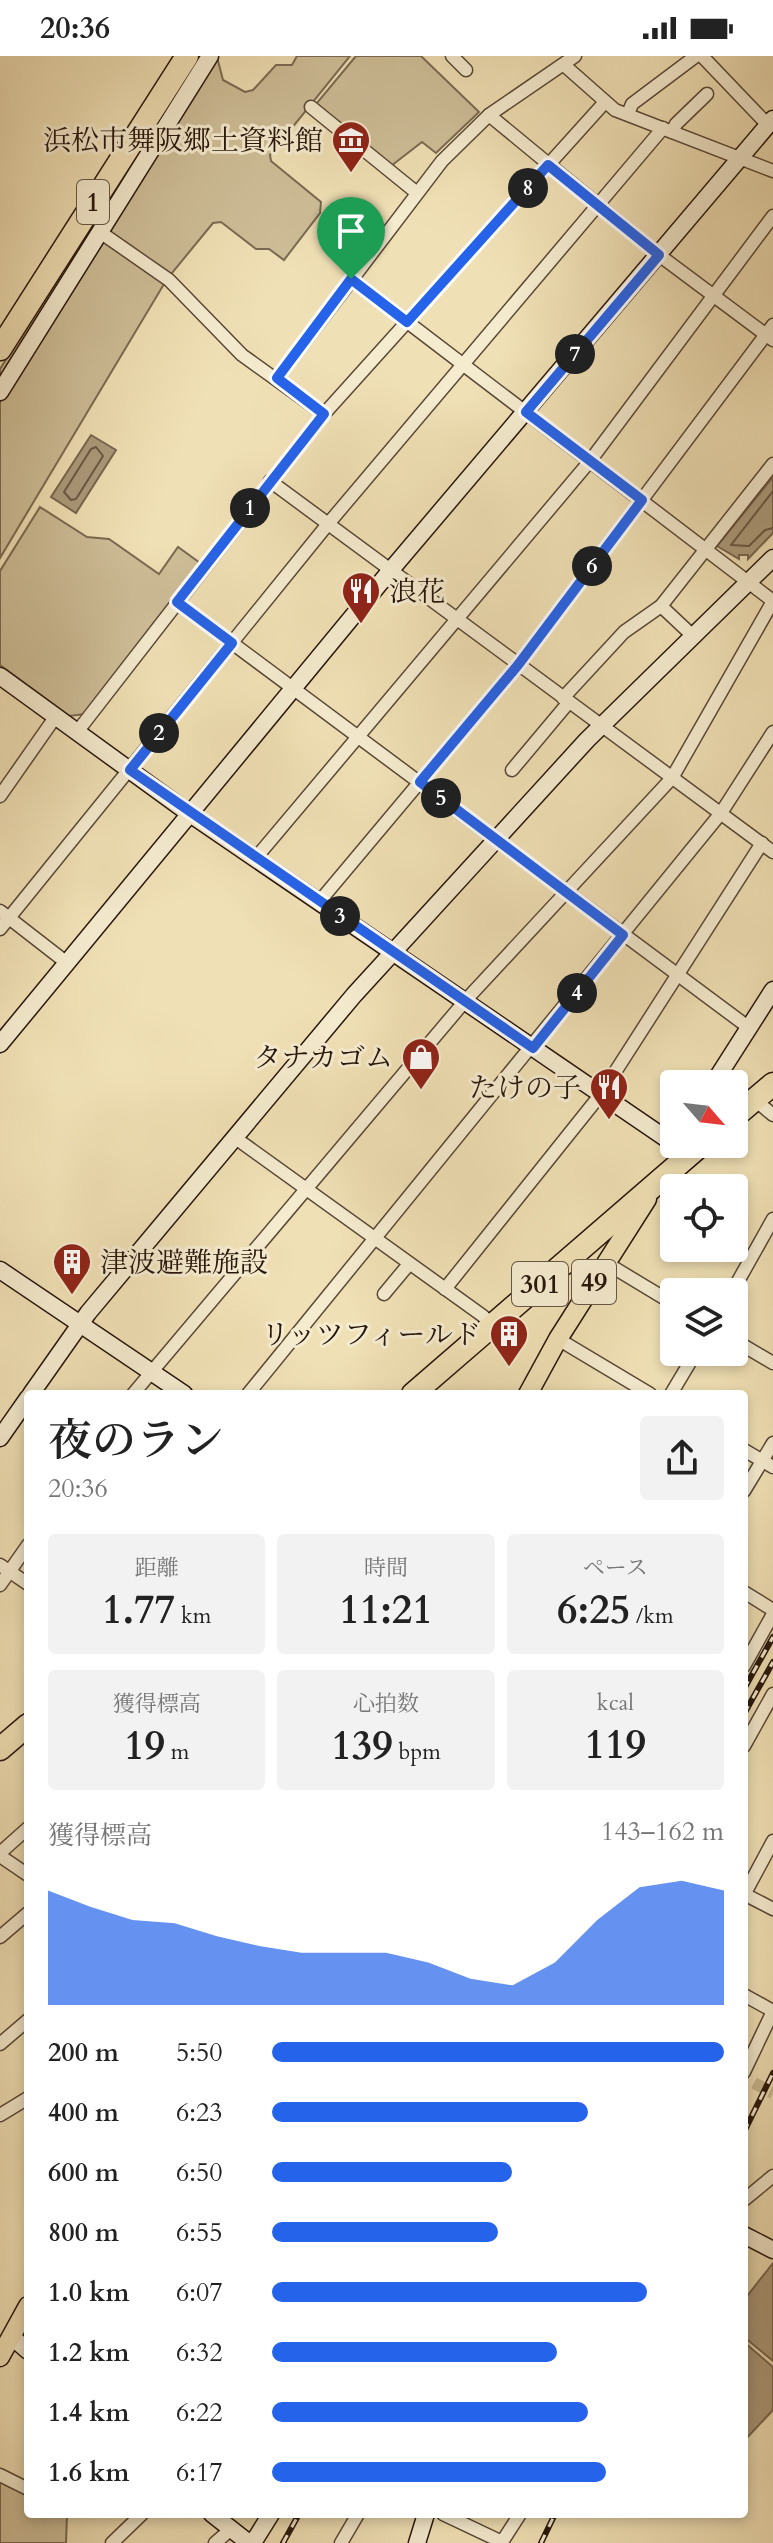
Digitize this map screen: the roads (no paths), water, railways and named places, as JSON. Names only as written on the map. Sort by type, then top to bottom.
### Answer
[{"type":"highway","name":"1","points":[[0,321],[169,56]]},
{"type":"highway","name":"1","points":[[0,349],[187,56]]},
{"type":"highway","points":[[748,1098],[773,1084]]},
{"type":"highway","name":"301","points":[[666,1174],[676,1158]]},
{"type":"highway","name":"301","points":[[418,1390],[660,1179]]},
{"type":"highway","points":[[0,1749],[24,1728]]},
{"type":"main road","name":"49","points":[[530,1390],[558,1339],[660,1183]]},
{"type":"main road","points":[[0,2357],[6,2333],[24,2311]]},
{"type":"street","points":[[0,392],[210,56]]},
{"type":"street","points":[[452,56],[466,70]]},
{"type":"street","points":[[551,56],[605,102],[628,114],[773,171]]},
{"type":"street","points":[[277,378],[442,161],[489,115],[575,56]]},
{"type":"street","points":[[0,1044],[390,571],[771,122],[699,56],[632,104],[628,114]]},
{"type":"street","points":[[0,929],[4,914],[130,770],[328,524],[599,206],[668,130],[707,94]]},
{"type":"street","points":[[77,732],[324,414],[605,102]]},
{"type":"street","points":[[311,107],[417,193]]},
{"type":"street","points":[[319,902],[518,665],[771,333],[659,255],[489,115]]},
{"type":"street","points":[[255,859],[590,461],[773,216]]},
{"type":"street","points":[[100,232],[169,280],[242,355],[324,414]]},
{"type":"street","points":[[136,1390],[465,1001],[672,778],[773,601],[351,279]]},
{"type":"street","points":[[512,770],[624,632],[661,606],[773,464]]},
{"type":"street","points":[[270,481],[773,852]]},
{"type":"street","points":[[33,1390],[79,1325],[392,952],[601,726],[773,558]]},
{"type":"street","points":[[177,602],[748,1027]]},
{"type":"street","points":[[661,606],[694,637]]},
{"type":"street","points":[[0,676],[255,859],[660,1132]]},
{"type":"street","points":[[0,796],[56,716]]},
{"type":"street","points":[[251,1390],[533,1048],[721,813],[773,732]]},
{"type":"street","points":[[445,1289],[601,1094],[762,843]]},
{"type":"street","points":[[4,914],[67,963]]},
{"type":"street","points":[[723,1070],[773,990]]},
{"type":"street","points":[[748,1105],[773,1115]]},
{"type":"street","points":[[234,1137],[492,1326]]},
{"type":"street","points":[[742,1278],[768,1241],[773,1219]]},
{"type":"street","points":[[606,1263],[660,1296]]},
{"type":"street","points":[[384,1294],[409,1264]]},
{"type":"street","points":[[0,1270],[178,1390]]},
{"type":"street","points":[[558,1339],[643,1390]]},
{"type":"street","points":[[748,1348],[773,1363]]},
{"type":"street","points":[[673,1390],[688,1366]]},
{"type":"street","points":[[0,1438],[24,1403]]},
{"type":"street","points":[[748,1486],[768,1464],[773,1443]]},
{"type":"street","points":[[748,1452],[768,1464]]},
{"type":"street","points":[[0,1585],[5,1568],[24,1549]]},
{"type":"street","points":[[5,1568],[24,1581]]},
{"type":"street","points":[[748,1595],[773,1612],[748,1659]]},
{"type":"street","points":[[748,1739],[772,1700]]},
{"type":"street","points":[[24,1832],[0,1854],[24,1872]]},
{"type":"street","points":[[748,1887],[773,1841]]},
{"type":"street","points":[[748,1896],[773,1909]]},
{"type":"street","points":[[0,1937],[24,1916]]},
{"type":"street","points":[[748,1998],[771,2015],[748,2075]]},
{"type":"street","points":[[0,2044],[24,2023]]},
{"type":"street","points":[[0,2115],[24,2100]]},
{"type":"street","points":[[748,2197],[773,2176]]},
{"type":"street","points":[[748,2237],[773,2250]]},
{"type":"street","points":[[6,2333],[24,2348]]},
{"type":"street","points":[[0,2475],[24,2487]]},
{"type":"street","points":[[112,2543],[138,2518]]},
{"type":"street","points":[[216,2518],[243,2541],[253,2542],[268,2518]]},
{"type":"street","points":[[341,2543],[356,2518]]},
{"type":"street","points":[[417,2543],[425,2518]]},
{"type":"street","points":[[451,2518],[502,2542],[517,2518]]},
{"type":"street","points":[[215,2543],[230,2530]]},
{"type":"water","points":[[91,435],[116,450],[76,513],[51,497]]},
{"type":"water","points":[[773,477],[773,533],[748,559],[748,555],[739,555],[739,559],[717,546]]},
{"type":"water","points":[[773,2263],[773,2361],[748,2340],[748,2295]]},
{"type":"water","points":[[748,2345],[773,2367],[773,2410],[748,2437]]},
{"type":"tunnel","points":[[754,2083],[773,2093]]},
{"type":"railway","points":[[748,1682],[773,1637]]},
{"type":"railway","points":[[748,1707],[773,1662]]},
{"type":"railway","points":[[748,2124],[773,2073]]},
{"type":"railway","points":[[283,2543],[297,2518]]},
{"type":"railway","points":[[541,2543],[553,2518]]},
{"type":"place","name":"浜松市舞阪郷土資料館","points":[[351,174]]},
{"type":"place","name":"浪花","points":[[361,625]]},
{"type":"place","name":"タナカゴム","points":[[421,1091]]},
{"type":"place","name":"たけの子","points":[[609,1121]]},
{"type":"place","name":"津波避難施設","points":[[72,1296]]},
{"type":"place","name":"リッツフィールド","points":[[509,1368]]}]
